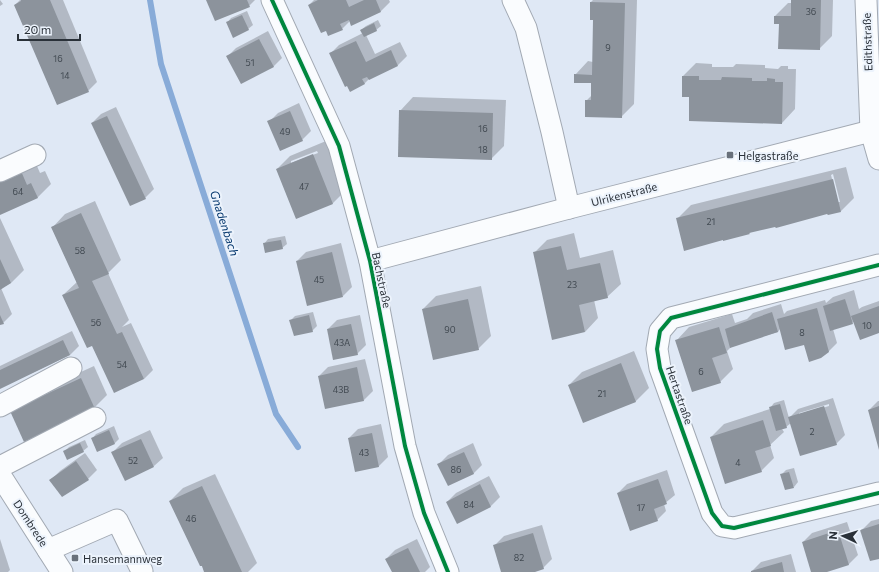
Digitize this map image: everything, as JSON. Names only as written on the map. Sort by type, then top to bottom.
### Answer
[{"type":"street","name":"Bachstraße","points":[[272,0],[339,146],[370,261],[405,446],[424,513],[448,572]]},
{"type":"street","points":[[513,0],[526,28],[569,208]]},
{"type":"street","name":"Edithstraße","points":[[866,0],[875,130],[879,159]]},
{"type":"street","name":"Ulrikenstraße","points":[[370,261],[569,208],[875,130]]},
{"type":"street","points":[[0,172],[35,155]]},
{"type":"street","name":"Hertastraße","points":[[879,265],[671,318],[660,331],[657,349],[660,368],[712,513],[722,526],[734,528],[879,493]]},
{"type":"street","points":[[0,406],[71,368]]},
{"type":"street","points":[[0,467],[95,418]]},
{"type":"street","name":"Dombrede","points":[[0,475],[62,572]]},
{"type":"street","points":[[48,550],[117,520],[142,571]]},
{"type":"building","points":[[21,0],[50,0],[89,92],[57,105],[14,5]]},
{"type":"building","points":[[206,0],[247,0],[250,7],[215,21]]},
{"type":"building","points":[[318,0],[346,0],[349,7],[364,0],[376,0],[381,12],[351,26],[349,20],[340,24],[343,30],[328,36],[326,31],[321,33],[308,5]]},
{"type":"building","points":[[791,0],[821,0],[820,50],[778,49],[779,24],[774,24],[774,16],[791,16]]},
{"type":"building","points":[[590,2],[625,3],[622,118],[585,117],[585,100],[591,100],[591,83],[574,83],[574,74],[592,75],[593,20],[590,20]]},
{"type":"building","points":[[242,15],[249,30],[233,38],[226,22]]},
{"type":"building","points":[[374,23],[377,31],[364,37],[360,30]]},
{"type":"building","points":[[259,39],[274,67],[241,84],[226,56]]},
{"type":"building","points":[[356,41],[366,62],[391,50],[398,66],[369,80],[367,77],[362,79],[365,84],[350,92],[347,86],[345,87],[329,53]]},
{"type":"building","points":[[682,76],[699,76],[699,80],[721,80],[722,77],[752,78],[752,81],[767,81],[767,78],[775,79],[775,82],[783,82],[782,124],[689,121],[689,97],[682,97]]},
{"type":"building","points":[[399,110],[493,113],[492,160],[398,157]]},
{"type":"building","points":[[290,111],[303,141],[280,151],[267,121]]},
{"type":"building","points":[[107,116],[146,199],[130,206],[91,123]]},
{"type":"building","points":[[313,154],[333,204],[296,219],[276,169]]},
{"type":"building","points":[[21,171],[27,185],[31,183],[38,198],[0,215],[0,181]]},
{"type":"building","points":[[833,179],[841,212],[749,233],[750,234],[684,251],[676,218]]},
{"type":"building","points":[[81,213],[109,274],[92,281],[117,334],[122,332],[144,379],[114,393],[92,346],[87,348],[62,295],[79,288],[51,227]]},
{"type":"building","points":[[281,240],[283,249],[265,253],[263,243]]},
{"type":"building","points":[[561,246],[567,270],[600,263],[608,298],[579,305],[585,332],[552,340],[533,252]]},
{"type":"building","points":[[332,252],[343,297],[307,306],[296,261]]},
{"type":"building","points":[[0,259],[11,283],[0,290]]},
{"type":"building","points":[[468,299],[479,350],[433,360],[422,309]]},
{"type":"building","points":[[845,299],[853,324],[830,331],[823,306]]},
{"type":"building","points":[[879,306],[879,333],[860,340],[851,316]]},
{"type":"building","points":[[817,308],[829,352],[821,358],[809,362],[804,345],[785,350],[777,319]]},
{"type":"building","points":[[772,312],[778,332],[730,348],[725,329]]},
{"type":"building","points":[[0,315],[4,324],[0,325]]},
{"type":"building","points":[[309,315],[313,332],[294,336],[289,320]]},
{"type":"building","points":[[351,324],[358,355],[333,360],[327,329]]},
{"type":"building","points":[[719,327],[727,353],[712,358],[721,383],[692,392],[675,340]]},
{"type":"building","points":[[63,340],[70,355],[0,389],[0,370]]},
{"type":"building","points":[[621,363],[636,402],[583,423],[568,385]]},
{"type":"building","points":[[357,367],[364,401],[325,409],[318,376]]},
{"type":"building","points":[[81,378],[95,409],[24,442],[10,411]]},
{"type":"building","points":[[780,404],[787,428],[776,431],[769,407]]},
{"type":"building","points":[[824,406],[837,445],[800,456],[788,417]]},
{"type":"building","points":[[879,406],[879,450],[868,410]]},
{"type":"building","points":[[763,420],[771,446],[755,451],[762,472],[725,484],[710,437]]},
{"type":"building","points":[[109,430],[115,444],[97,452],[91,438]]},
{"type":"building","points":[[372,433],[379,467],[355,472],[348,438]]},
{"type":"building","points":[[141,439],[154,467],[125,481],[111,452]]},
{"type":"building","points":[[80,443],[84,452],[67,460],[63,451]]},
{"type":"building","points":[[464,452],[474,474],[448,486],[437,464]]},
{"type":"building","points":[[76,461],[89,480],[62,497],[49,480]]},
{"type":"building","points":[[789,472],[794,488],[785,490],[780,474]]},
{"type":"building","points":[[658,479],[667,504],[654,509],[658,521],[630,531],[617,493]]},
{"type":"building","points":[[480,484],[491,507],[457,524],[446,502]]},
{"type":"building","points":[[202,486],[242,572],[204,572],[169,501]]},
{"type":"building","points":[[879,524],[879,559],[870,561],[860,530]]},
{"type":"building","points":[[838,530],[849,565],[827,572],[811,572],[802,542]]},
{"type":"building","points":[[533,533],[544,569],[535,572],[501,572],[493,545]]},
{"type":"building","points":[[408,548],[420,572],[392,572],[385,559]]},
{"type":"building","points":[[782,562],[784,572],[751,572],[751,571]]},
{"type":"waterway","name":"Gnadenbach","points":[[150,0],[161,64],[276,414],[298,447]]},
{"type":"cycle path","points":[[272,0],[339,146],[370,261],[405,446],[424,513],[448,572]]},
{"type":"cycle path","points":[[879,265],[671,318],[660,331],[657,349],[660,368],[712,513],[722,526],[734,528],[879,493]]},
{"type":"place","name":"Helgastraße","points":[[730,155]]},
{"type":"place","name":"Hansemannweg","points":[[75,558]]}]
